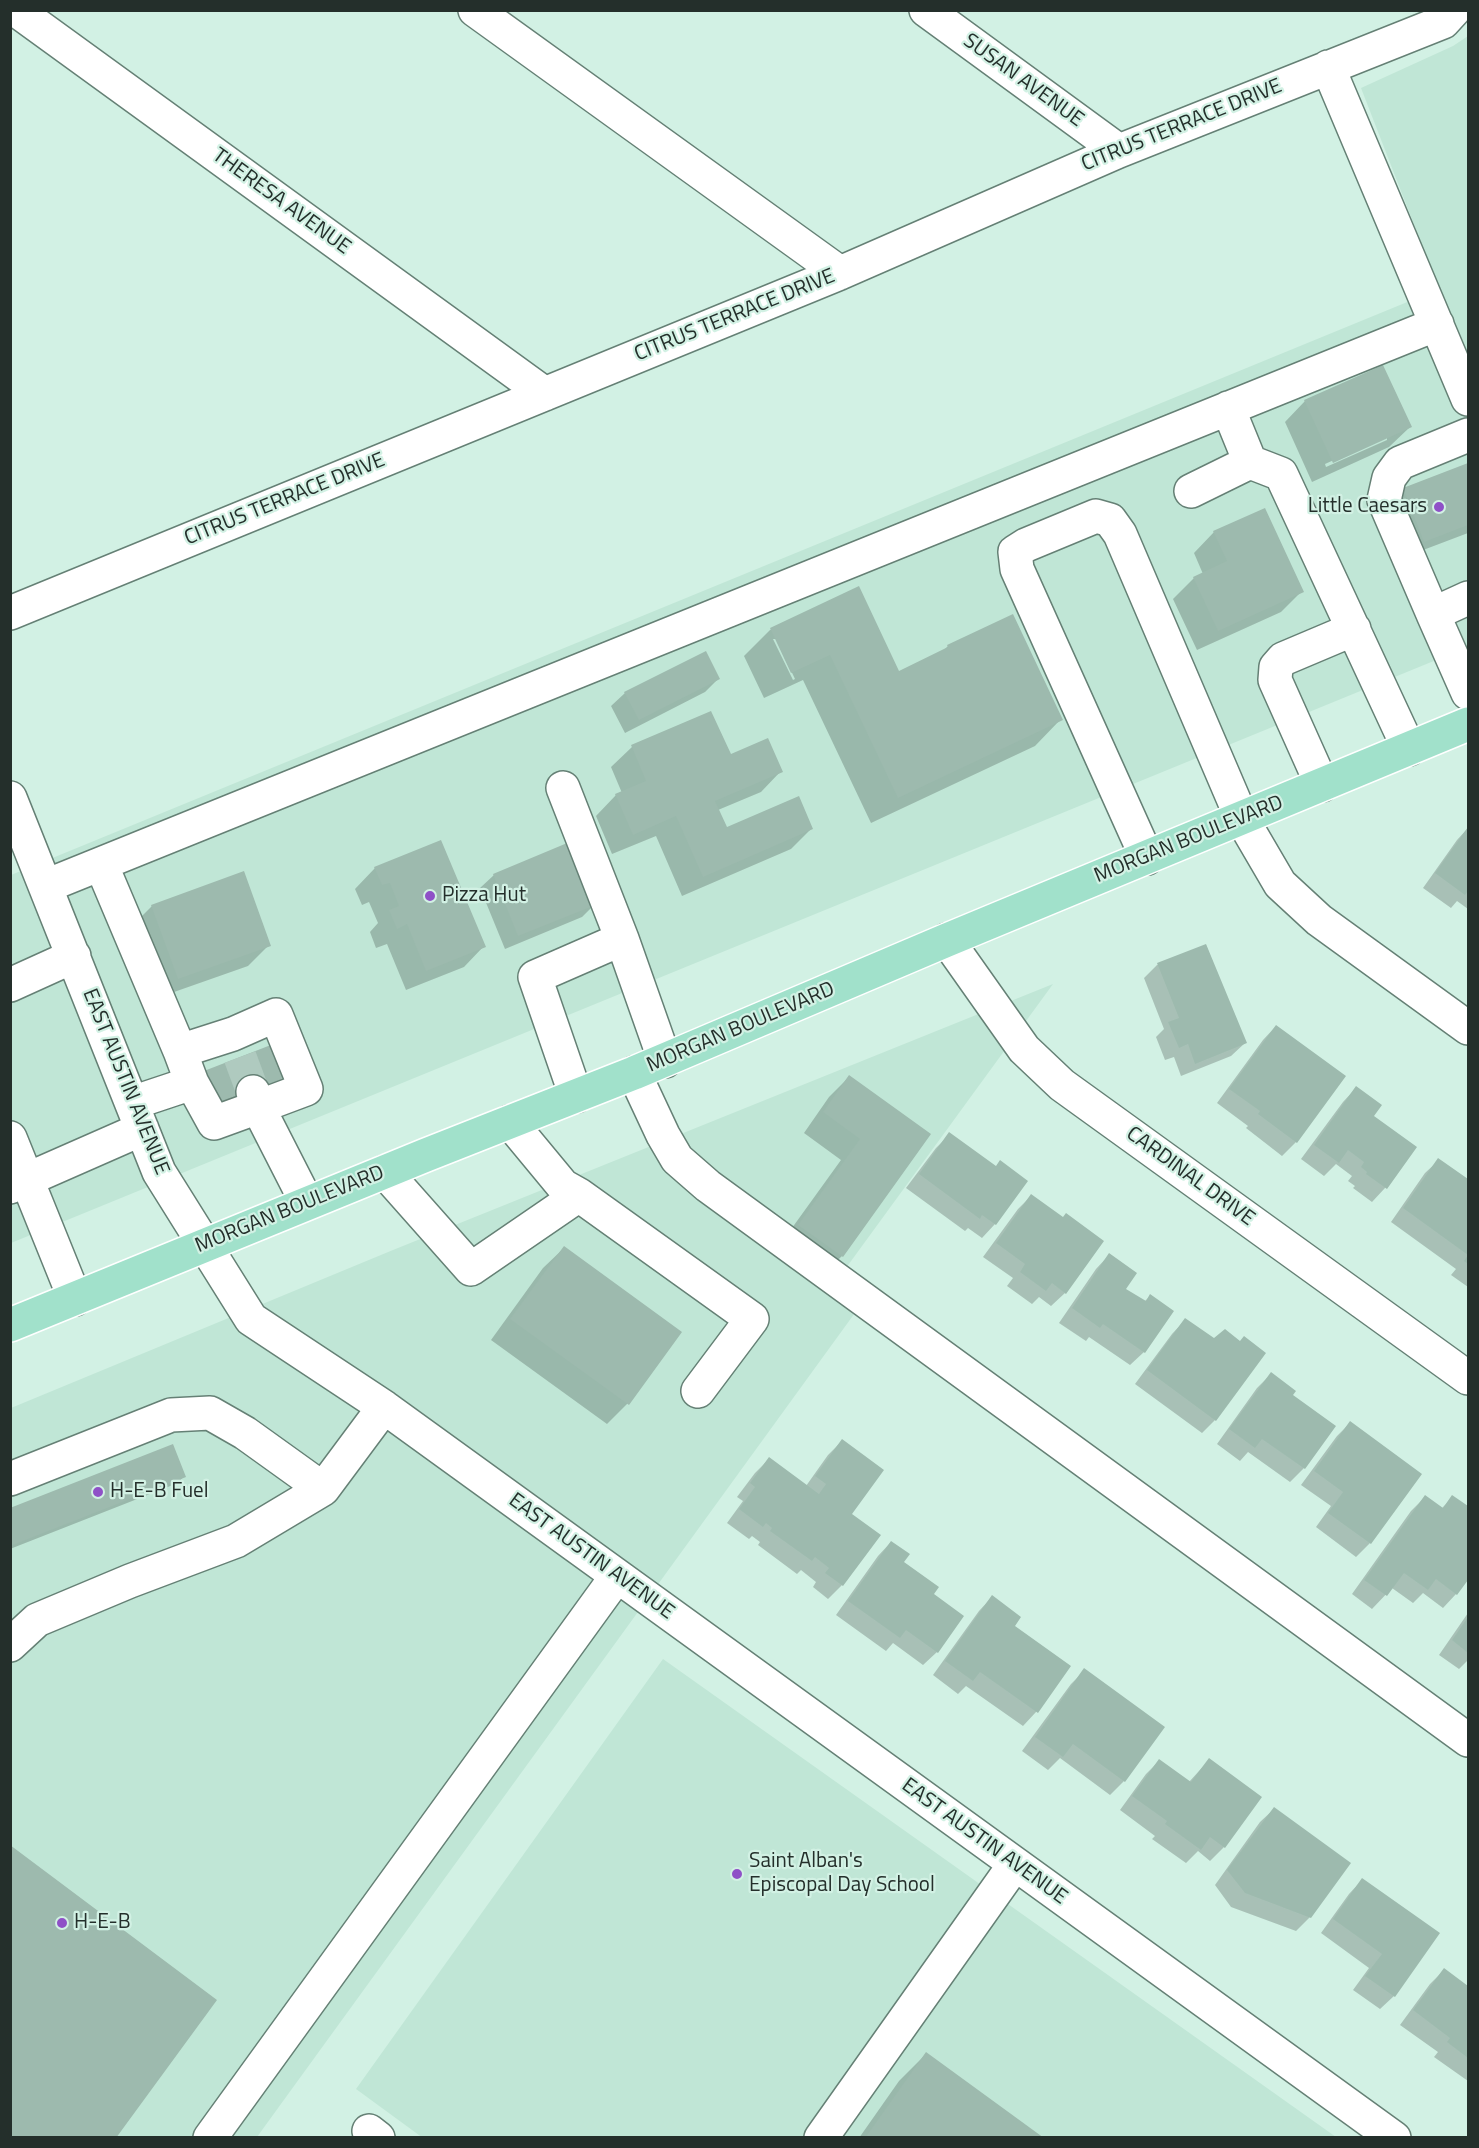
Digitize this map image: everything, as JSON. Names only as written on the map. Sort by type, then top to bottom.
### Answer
[{"type":"main road","name":"MORGAN BOULEVARD","points":[[10,1325],[307,1203],[634,1073],[947,940],[1468,724]]},
{"type":"street","name":"THERESA AVENUE","points":[[16,10],[545,394]]},
{"type":"street","points":[[475,10],[840,273]]},
{"type":"street","name":"SUSAN AVENUE","points":[[926,10],[1119,150]]},
{"type":"street","name":"CITRUS TERRACE DRIVE","points":[[10,613],[840,273],[1119,150],[1443,22],[1454,10]]},
{"type":"street","points":[[1328,68],[1468,399]]},
{"type":"street","points":[[46,886],[1437,324]]},
{"type":"street","points":[[1228,408],[1250,462]]},
{"type":"street","points":[[1468,435],[1400,463],[1389,478],[1384,500],[1468,693]]},
{"type":"street","points":[[1191,490],[1250,462],[1281,474],[1409,749]]},
{"type":"street","points":[[1147,858],[1017,569],[1015,552],[1026,545],[1096,516],[1110,520],[1120,534],[1242,819],[1280,884],[1319,920],[1468,1028]]},
{"type":"street","points":[[1433,614],[1468,598]]},
{"type":"street","points":[[1322,785],[1275,680],[1276,667],[1283,659],[1354,629]]},
{"type":"street","points":[[563,788],[622,939],[665,1060]]},
{"type":"street","name":"EAST AUSTIN AVENUE","points":[[10,798],[159,1172],[251,1319],[384,1407],[1394,2138]]},
{"type":"street","points":[[101,864],[192,1083],[214,1123],[256,1100],[306,1089],[276,1016],[237,1045],[180,1051]]},
{"type":"street","points":[[576,1096],[535,977],[622,939]]},
{"type":"street","name":"CARDINAL DRIVE","points":[[947,940],[1024,1049],[1062,1085],[1468,1378]]},
{"type":"street","points":[[10,985],[74,956]]},
{"type":"street","points":[[634,1073],[677,1160],[708,1186],[1468,1740]]},
{"type":"street","points":[[19,1183],[192,1083]]},
{"type":"street","points":[[256,1100],[307,1203]]},
{"type":"street","points":[[510,1122],[563,1186],[579,1195],[752,1319],[698,1391]]},
{"type":"street","points":[[10,1138],[19,1183],[75,1299]]},
{"type":"street","points":[[385,1172],[471,1269],[579,1195]]},
{"type":"street","points":[[10,1645],[38,1620],[236,1540],[323,1489],[384,1407]]},
{"type":"street","points":[[10,1479],[171,1415],[210,1413],[245,1433],[323,1489]]},
{"type":"street","points":[[210,2138],[617,1576]]},
{"type":"street","points":[[821,2138],[1015,1864]]},
{"type":"shaded area","points":[[1468,36],[1468,647],[11,1243],[11,875],[1439,289],[1361,88],[1453,46]]},
{"type":"shaded area","points":[[1053,984],[846,1268],[873,1288],[257,2137],[11,2138],[11,1408],[393,1250]]},
{"type":"shaded area","name":"Saint Alban's Episcopal Day School","points":[[663,1659],[1336,2137],[423,2138],[356,2089]]},
{"type":"building","points":[[1383,365],[1412,427],[1333,463],[1304,400]]},
{"type":"building","name":"Little Caesars","points":[[1468,463],[1468,525],[1424,542],[1403,488]]},
{"type":"building","points":[[1265,508],[1304,592],[1218,631],[1193,577],[1227,561],[1213,531]]},
{"type":"building","points":[[859,586],[899,671],[1013,614],[1063,720],[898,798],[830,655],[791,673],[770,628]]},
{"type":"building","points":[[706,651],[720,679],[639,720],[624,692]]},
{"type":"building","points":[[711,711],[731,754],[768,738],[783,772],[715,801],[727,827],[799,796],[813,829],[703,877],[676,816],[633,835],[615,794],[646,781],[631,745]]},
{"type":"building","points":[[1468,827],[1468,891],[1465,895],[1435,873]]},
{"type":"building","name":"Pizza Hut","points":[[441,840],[486,947],[426,971],[407,924],[397,929],[389,910],[399,906],[390,883],[382,885],[374,867]]},
{"type":"building","points":[[572,841],[598,904],[518,936],[493,874]]},
{"type":"building","points":[[244,871],[271,946],[178,979],[151,905]]},
{"type":"building","points":[[1206,944],[1247,1043],[1195,1064],[1188,1044],[1179,1048],[1168,1022],[1179,1018],[1157,963]]},
{"type":"building","points":[[1276,1025],[1346,1076],[1297,1143],[1258,1114],[1260,1111],[1229,1089]]},
{"type":"building","points":[[276,1043],[290,1078],[218,1106],[204,1071]]},
{"type":"building","points":[[849,1075],[931,1134],[843,1257],[798,1225],[860,1139],[823,1112]]},
{"type":"building","points":[[1356,1086],[1382,1105],[1374,1116],[1417,1147],[1387,1189],[1366,1174],[1367,1172],[1361,1167],[1364,1162],[1348,1150],[1339,1163],[1314,1145]]},
{"type":"building","points":[[949,1132],[996,1166],[1000,1160],[1028,1181],[996,1225],[982,1215],[980,1219],[919,1174]]},
{"type":"building","points":[[1438,1158],[1468,1179],[1468,1255],[1403,1208]]},
{"type":"building","points":[[1031,1194],[1063,1217],[1066,1213],[1104,1241],[1066,1294],[1052,1283],[1046,1291],[1020,1272],[1025,1264],[996,1243]]},
{"type":"building","points":[[564,1246],[682,1332],[629,1405],[510,1319]]},
{"type":"building","points":[[1109,1253],[1137,1273],[1126,1289],[1146,1301],[1150,1294],[1174,1311],[1145,1353],[1103,1324],[1100,1328],[1072,1308]]},
{"type":"building","points":[[1185,1318],[1214,1338],[1225,1329],[1240,1341],[1244,1336],[1266,1353],[1216,1421],[1147,1370]]},
{"type":"building","points":[[1271,1372],[1296,1391],[1293,1395],[1336,1426],[1305,1469],[1262,1439],[1255,1448],[1229,1429]]},
{"type":"building","points":[[1350,1421],[1422,1474],[1371,1544],[1328,1513],[1343,1492],[1314,1471]]},
{"type":"building","points":[[842,1439],[884,1470],[852,1514],[881,1535],[843,1586],[825,1573],[829,1568],[815,1557],[812,1561],[770,1531],[772,1528],[766,1523],[763,1527],[739,1509],[755,1487],[750,1483],[769,1457],[819,1494],[826,1484],[815,1476]]},
{"type":"building","name":"H-E-B Fuel","points":[[173,1444],[186,1477],[10,1546],[10,1508]]},
{"type":"building","points":[[1425,1495],[1443,1508],[1452,1495],[1468,1506],[1468,1580],[1457,1595],[1436,1579],[1428,1590],[1404,1573],[1387,1596],[1364,1580]]},
{"type":"building","points":[[891,1541],[910,1554],[904,1562],[939,1587],[934,1594],[964,1616],[938,1653],[906,1630],[900,1638],[848,1601]]},
{"type":"building","points":[[992,1595],[1021,1617],[1015,1626],[1071,1666],[1038,1713],[980,1672],[973,1681],[945,1661]]},
{"type":"building","points":[[1468,1617],[1468,1653],[1452,1640]]},
{"type":"building","points":[[1084,1668],[1165,1727],[1125,1782],[1073,1744],[1063,1757],[1035,1737]]},
{"type":"building","points":[[1209,1758],[1262,1797],[1225,1848],[1210,1837],[1201,1850],[1165,1824],[1167,1821],[1132,1796],[1159,1759],[1191,1782]]},
{"type":"building","points":[[1274,1807],[1351,1863],[1311,1918],[1245,1893],[1227,1870]]},
{"type":"building","name":"H-E-B","points":[[10,1845],[217,2000],[116,2138],[10,2138]]},
{"type":"building","points":[[1362,1878],[1440,1933],[1395,1997],[1365,1976],[1382,1954],[1333,1919]]},
{"type":"building","points":[[1444,1968],[1468,1986],[1468,2058],[1447,2042],[1450,2038],[1413,2010]]},
{"type":"building","points":[[926,2052],[1044,2138],[865,2138]]},
{"type":"tunnel","points":[[240,1057],[253,1092]]},
{"type":"place","name":"Little Caesars","points":[[1439,507]]},
{"type":"place","name":"Pizza Hut","points":[[430,896]]},
{"type":"place","name":"H-E-B Fuel","points":[[98,1492]]},
{"type":"place","name":"Saint Alban's Episcopal Day School","points":[[737,1874]]},
{"type":"place","name":"H-E-B","points":[[62,1923]]}]
